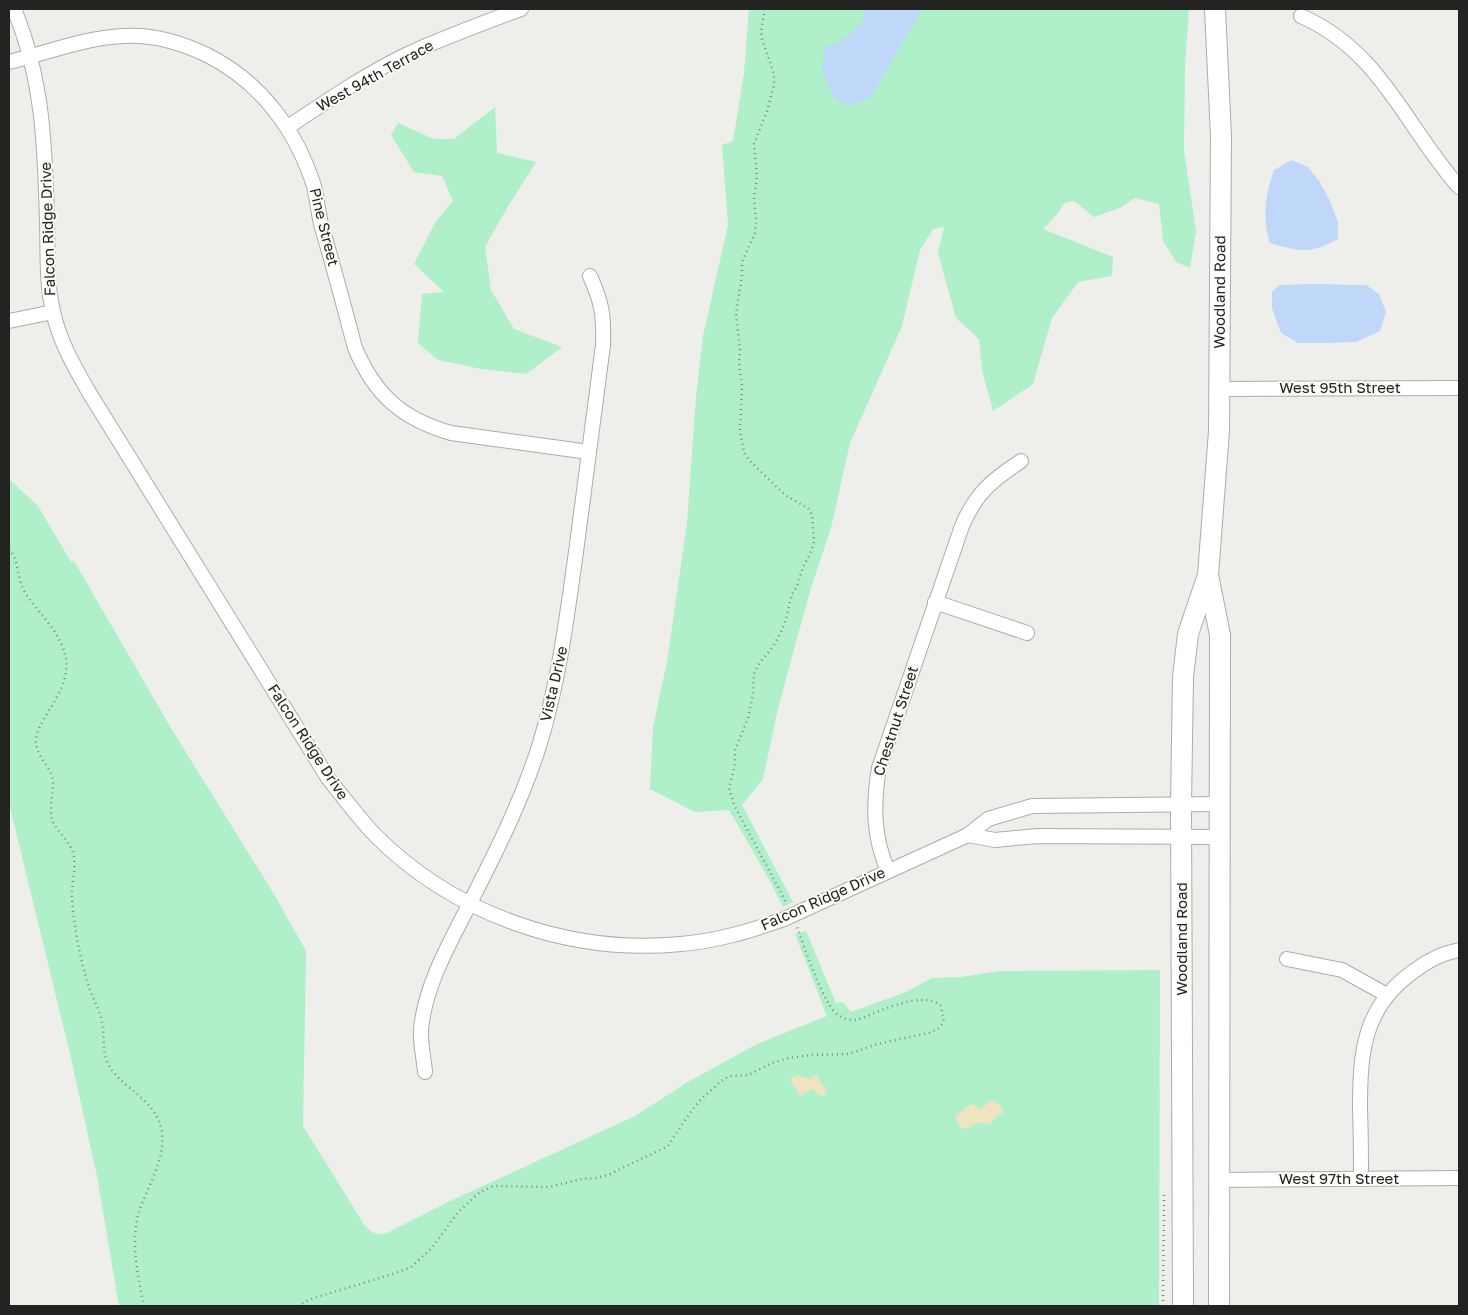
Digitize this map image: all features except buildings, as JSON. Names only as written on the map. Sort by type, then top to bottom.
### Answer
[{"type":"main road","name":"Woodland Road","points":[[1183,1306],[1183,677],[1188,634],[1208,575],[1218,465],[1221,136],[1215,9]]},
{"type":"main road","name":"Woodland Road","points":[[1208,575],[1220,635],[1219,1306]]},
{"type":"street","name":"Falcon Ridge Drive","points":[[14,9],[31,57],[42,114],[48,258],[53,312],[69,358],[328,778],[352,810],[374,834],[425,877],[470,904],[500,918],[569,939],[642,946],[681,944],[721,938],[753,930],[792,915],[968,835],[988,819],[1032,806],[1220,804]]},
{"type":"street","name":"West 94th Terrace","points":[[288,127],[345,89],[407,55],[449,36],[521,9]]},
{"type":"street","points":[[1301,16],[1319,24],[1347,44],[1378,74],[1459,187]]},
{"type":"street","name":"Pine Street","points":[[31,57],[83,41],[103,38],[123,36],[163,39],[200,52],[238,74],[257,90],[288,127],[296,143],[314,187],[319,215],[355,348],[364,368],[376,387],[410,417],[430,427],[451,433],[589,452]]},
{"type":"street","points":[[9,62],[31,57]]},
{"type":"street","name":"Vista Drive","points":[[425,1072],[421,1032],[430,991],[444,956],[503,838],[523,791],[540,743],[554,693],[564,643],[603,344],[604,324],[601,302],[590,276]]},
{"type":"street","points":[[9,320],[53,312]]},
{"type":"street","name":"West 95th Street","points":[[1220,388],[1459,388]]},
{"type":"street","name":"Chestnut Street","points":[[888,871],[877,838],[874,815],[875,791],[879,768],[935,602],[969,509],[981,492],[995,478],[1021,461]]},
{"type":"street","points":[[935,602],[1026,633]]},
{"type":"street","points":[[968,835],[995,840],[1037,836],[1220,837]]},
{"type":"street","points":[[1361,1179],[1360,1070],[1367,1032],[1387,995],[1402,979],[1418,968],[1452,951],[1459,950]]},
{"type":"street","points":[[1287,958],[1342,970],[1387,995]]},
{"type":"street","name":"West 97th Street","points":[[1218,1180],[1459,1178]]},
{"type":"path","points":[[298,1306],[308,1300],[394,1274],[411,1266],[432,1248],[458,1212],[480,1192],[493,1186],[549,1187],[582,1179],[597,1178],[610,1174],[668,1146],[687,1116],[701,1099],[721,1081],[730,1076],[748,1075],[772,1063],[789,1058],[811,1055],[849,1054],[877,1044],[929,1033],[942,1024],[944,1019],[941,1006],[932,1000],[919,999],[857,1020],[850,1020],[837,1015],[826,1000],[792,915],[776,881],[734,805],[729,788],[735,764],[736,750],[748,718],[753,694],[754,674],[781,632],[792,594],[797,587],[814,542],[812,515],[808,508],[785,496],[749,460],[744,453],[740,430],[742,386],[736,314],[742,276],[742,262],[755,233],[754,197],[757,178],[754,144],[774,85],[774,74],[762,39],[761,30],[765,9]]},
{"type":"path","points":[[9,548],[17,563],[20,583],[26,595],[58,637],[66,656],[66,677],[60,692],[37,732],[35,741],[37,749],[50,771],[52,780],[52,820],[69,844],[74,857],[72,898],[79,949],[90,989],[102,1020],[106,1060],[112,1070],[149,1105],[160,1124],[162,1135],[161,1152],[156,1173],[139,1213],[136,1229],[138,1273],[144,1306]]},
{"type":"green space","points":[[749,9],[1189,9],[1185,65],[1184,151],[1196,231],[1190,268],[1176,262],[1163,241],[1159,204],[1135,198],[1120,208],[1094,217],[1074,201],[1064,203],[1058,213],[1043,229],[1113,257],[1112,276],[1078,282],[1052,318],[1033,384],[993,411],[982,370],[979,339],[956,318],[938,253],[944,227],[933,229],[920,250],[902,326],[850,443],[831,528],[812,585],[777,713],[763,779],[742,805],[793,902],[783,907],[729,810],[695,812],[650,789],[653,727],[667,662],[687,523],[696,397],[703,336],[728,225],[722,145],[733,141],[744,73]]},
{"type":"green space","points":[[495,107],[497,153],[536,162],[485,247],[491,290],[514,329],[562,347],[526,374],[481,369],[438,360],[418,343],[422,294],[444,292],[414,264],[436,221],[453,201],[442,176],[414,172],[391,135],[398,123],[434,139],[454,139]]},
{"type":"green space","points":[[9,479],[38,506],[71,562],[74,561],[171,728],[275,896],[306,951],[303,1126],[365,1226],[370,1230],[377,1234],[387,1233],[448,1202],[635,1116],[688,1082],[757,1044],[827,1016],[795,934],[806,931],[836,1003],[843,1002],[851,1012],[906,992],[932,978],[961,977],[999,971],[1160,970],[1159,1306],[119,1306],[97,1176],[71,1058],[9,803]]},
{"type":"sand","points":[[798,1075],[809,1079],[815,1075],[818,1076],[826,1088],[825,1095],[821,1096],[811,1089],[800,1096],[790,1080]]},
{"type":"sand","points":[[993,1100],[1002,1107],[1003,1113],[989,1124],[976,1123],[964,1129],[955,1119],[960,1112],[973,1104],[980,1109]]},
{"type":"water","points":[[865,9],[922,9],[870,98],[853,105],[836,101],[822,71],[825,47],[841,41],[862,23]]},
{"type":"water","points":[[1292,160],[1308,167],[1319,181],[1329,199],[1338,222],[1338,239],[1320,247],[1305,250],[1297,250],[1270,243],[1265,216],[1268,189],[1274,170]]},
{"type":"water","points":[[1279,285],[1366,285],[1379,294],[1386,312],[1380,331],[1356,342],[1328,343],[1298,343],[1281,333],[1272,308],[1272,292]]}]
